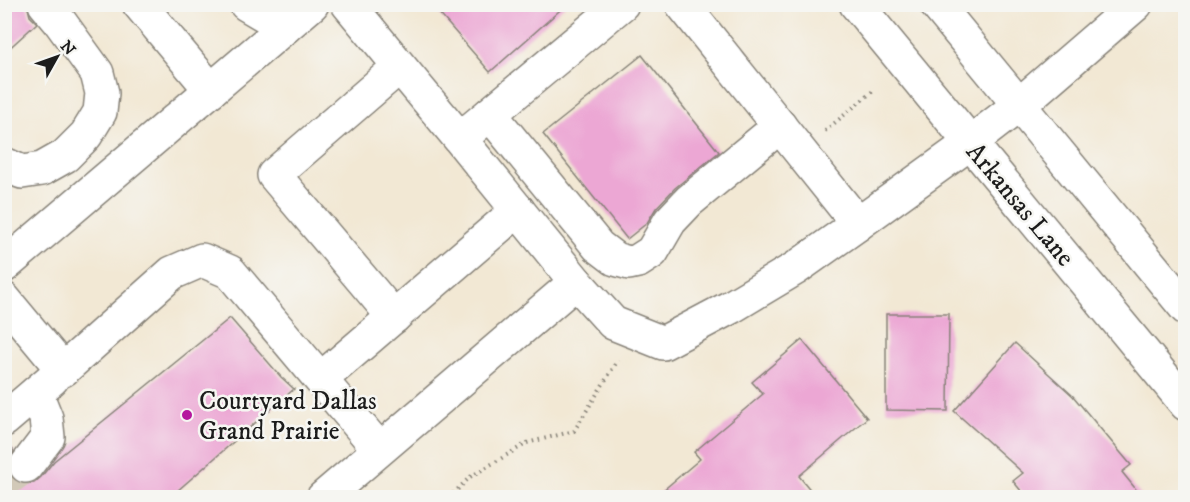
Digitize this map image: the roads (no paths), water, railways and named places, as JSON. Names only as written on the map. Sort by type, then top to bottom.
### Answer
[{"type":"main road","points":[[4,164],[22,172],[42,169],[65,156],[86,135],[100,112],[102,93],[97,74],[45,4]]},
{"type":"main road","points":[[139,4],[211,90]]},
{"type":"main road","points":[[246,4],[285,27]]},
{"type":"main road","points":[[4,266],[312,4]]},
{"type":"main road","points":[[348,4],[576,282],[613,323],[663,343],[731,307],[796,268],[858,224],[1019,105],[1136,4]]},
{"type":"main road","points":[[460,139],[622,4]]},
{"type":"main road","points":[[681,4],[858,224]]},
{"type":"main road","name":"Arkansas Lane","points":[[856,4],[1185,404]]},
{"type":"main road","points":[[936,4],[1185,308]]},
{"type":"main road","points":[[394,317],[274,175],[399,67]]},
{"type":"main road","points":[[490,114],[598,246],[615,259],[629,263],[638,261],[652,252],[670,221],[689,201],[780,126]]},
{"type":"main road","points":[[321,380],[518,210]]},
{"type":"main road","points":[[4,420],[172,273],[202,260],[230,272],[379,449]]},
{"type":"main road","points":[[323,498],[576,282]]},
{"type":"main road","points":[[4,299],[63,370]]},
{"type":"main road","points":[[26,466],[48,437],[46,418],[36,393]]},
{"type":"tunnel","points":[[4,482],[26,466]]},
{"type":"place","name":"Courtyard Dallas Grand Prairie","points":[[187,415]]}]
